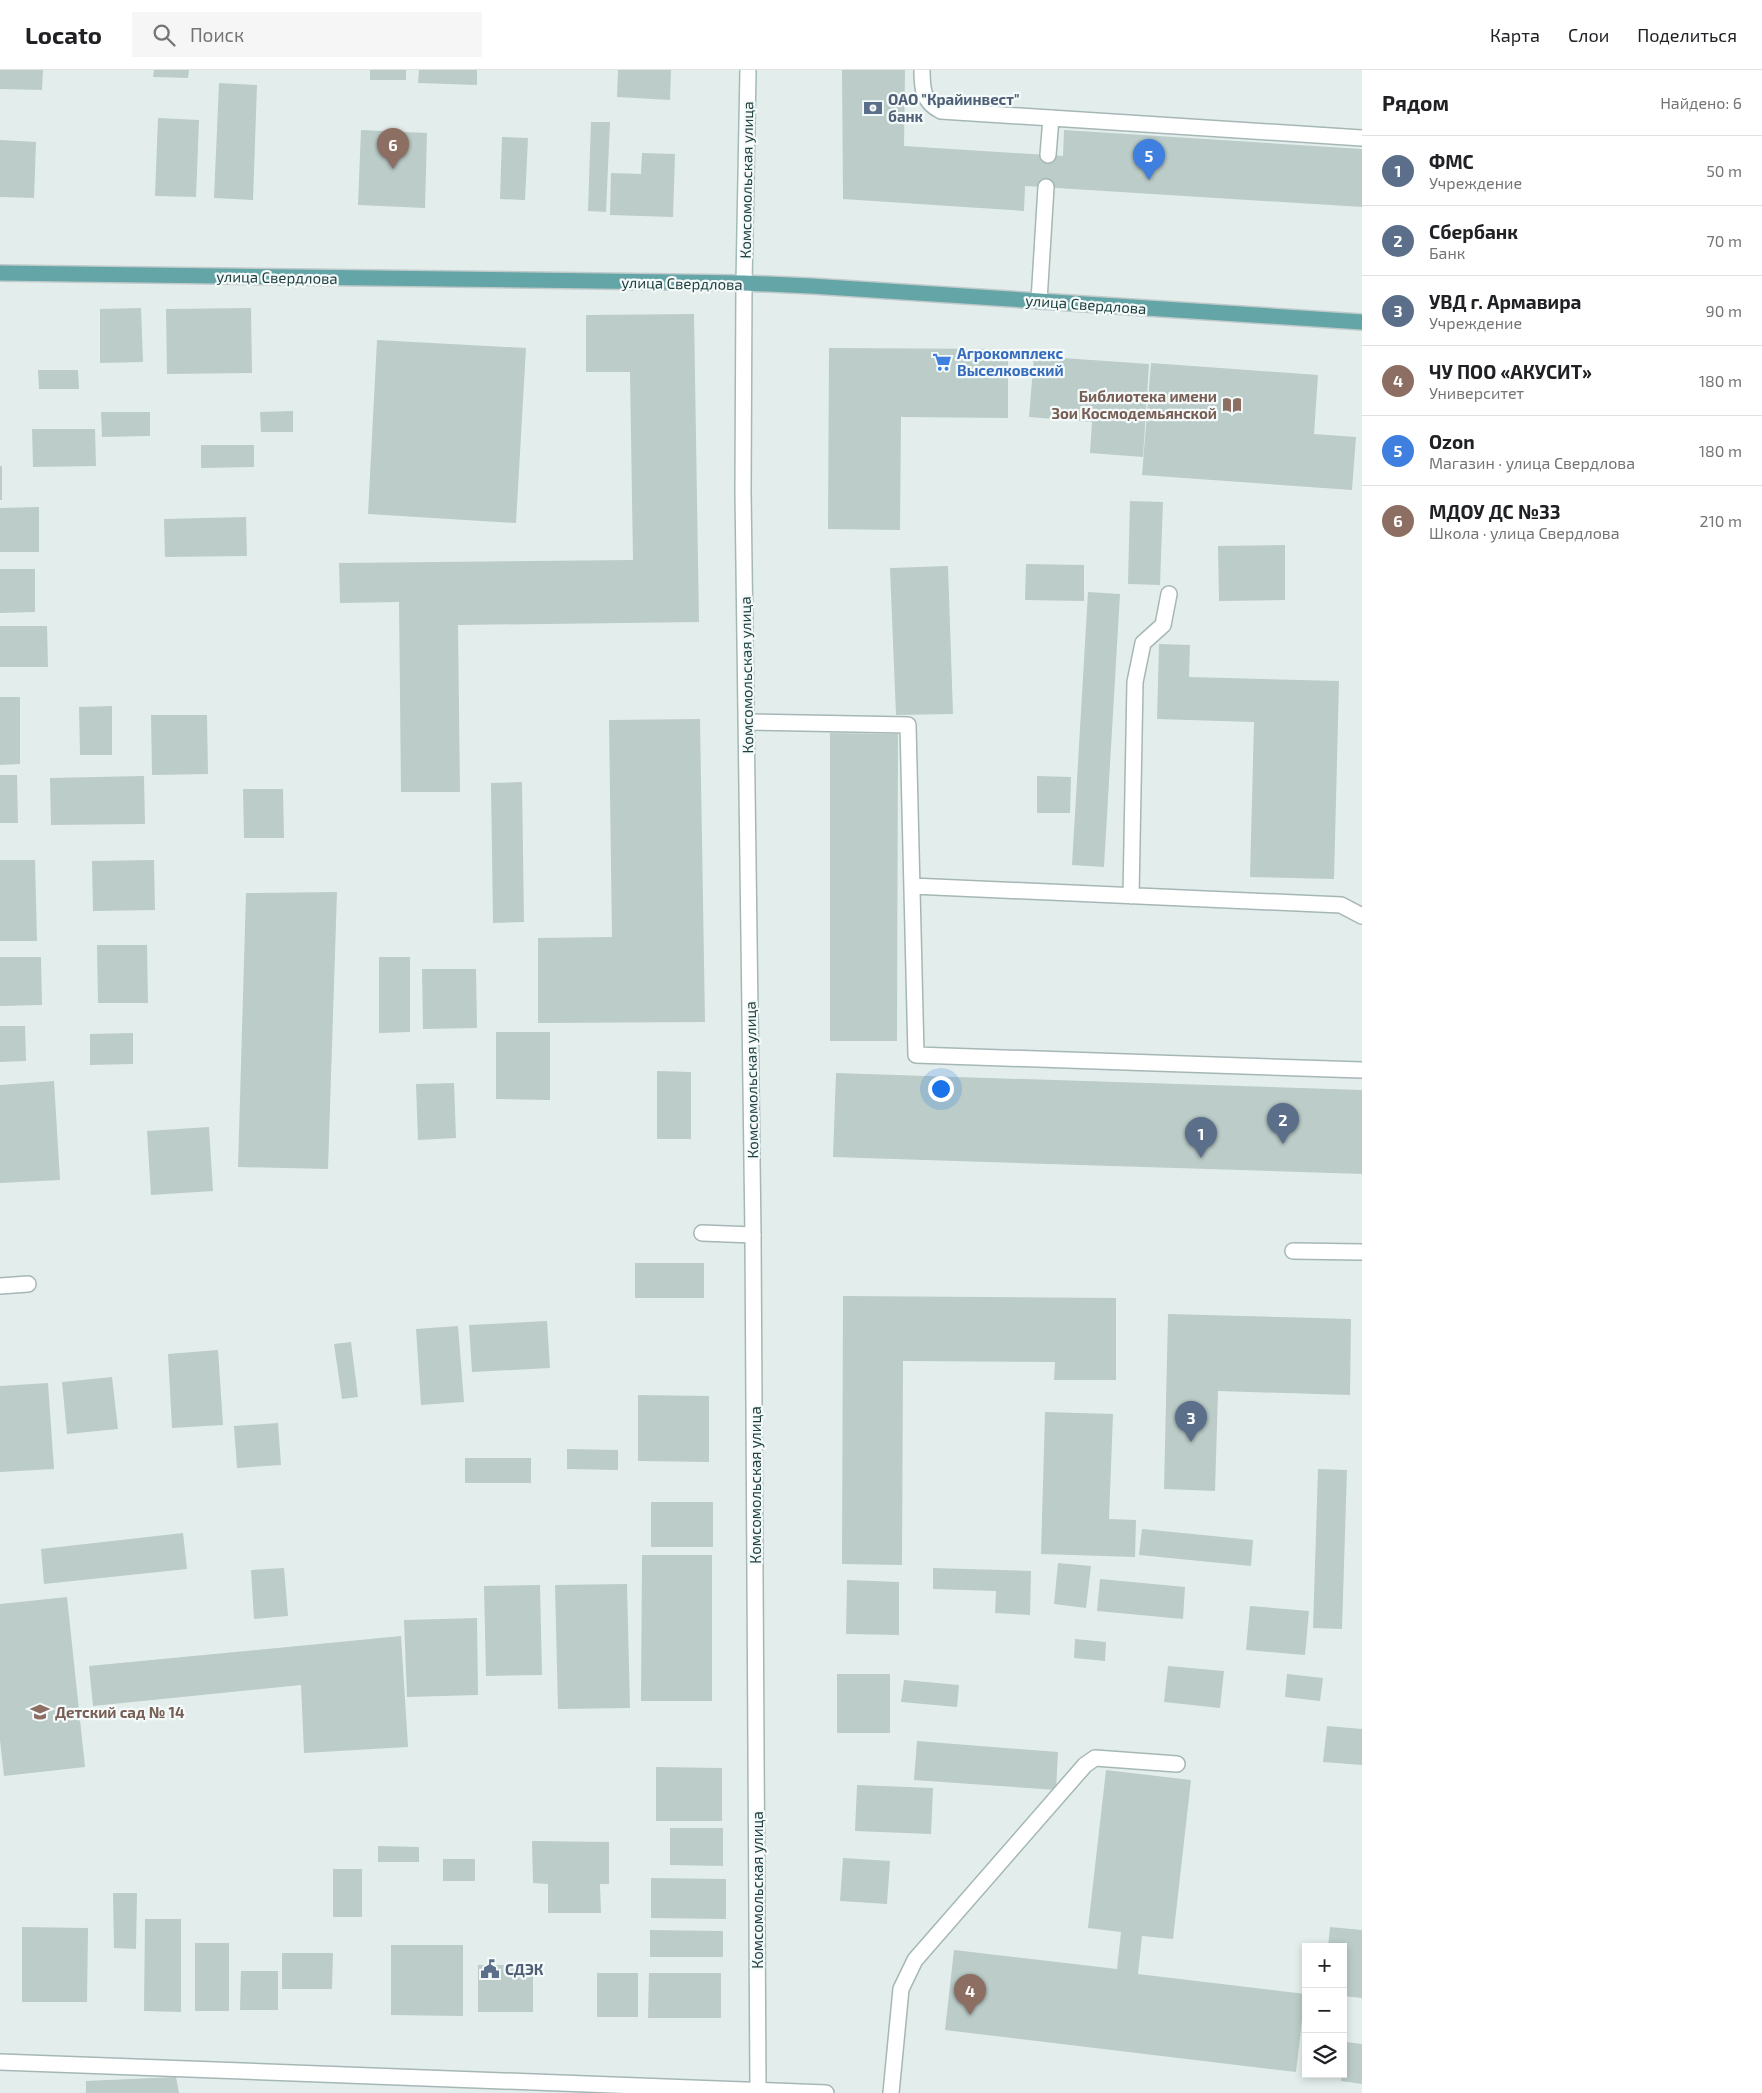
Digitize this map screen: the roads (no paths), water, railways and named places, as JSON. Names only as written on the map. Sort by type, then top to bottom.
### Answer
[{"type":"main road","name":"улица Свердлова","points":[[0,273],[744,283],[1362,322]]},
{"type":"street","name":"Комсомольская улица","points":[[748,70],[744,283],[744,491],[754,1235],[758,2092]]},
{"type":"street","points":[[922,70],[923,91],[926,98],[930,104],[941,111],[1362,138]]},
{"type":"street","points":[[1048,155],[1051,118]]},
{"type":"street","points":[[1040,301],[1046,187]]},
{"type":"street","points":[[1130,896],[1135,682],[1143,642],[1163,625],[1169,594]]},
{"type":"street","points":[[747,722],[908,725],[916,1055],[1362,1070]]},
{"type":"street","points":[[912,886],[1341,905],[1362,916]]},
{"type":"street","points":[[702,1233],[754,1235]]},
{"type":"street","points":[[1293,1251],[1362,1252]]},
{"type":"street","points":[[0,1286],[28,1284]]},
{"type":"street","points":[[891,2093],[901,1989],[915,1960],[932,1938],[959,1911],[1085,1765],[1096,1758],[1178,1764]]},
{"type":"street","points":[[0,2062],[758,2092],[826,2093]]},
{"type":"place","name":"ОАО \"Крайинвест\" банк","points":[[873,108]]},
{"type":"place","name":"МДОУ ДС №33","points":[[393,169]]},
{"type":"place","name":"Ozon","points":[[1149,180]]},
{"type":"place","name":"Агрокомплекс Выселковский","points":[[942,362]]},
{"type":"place","name":"Библиотека имени Зои Космодемьянской","points":[[1232,405]]},
{"type":"place","name":"Сбербанк","points":[[1283,1144]]},
{"type":"place","name":"ФМС","points":[[1201,1158]]},
{"type":"place","name":"УВД г. Армавира","points":[[1191,1442]]},
{"type":"place","name":"Детский сад № 14","points":[[40,1712]]},
{"type":"place","name":"СДЭК","points":[[490,1969]]},
{"type":"place","name":"ЧУ ПОО «АКУСИТ»","points":[[970,2015]]}]
